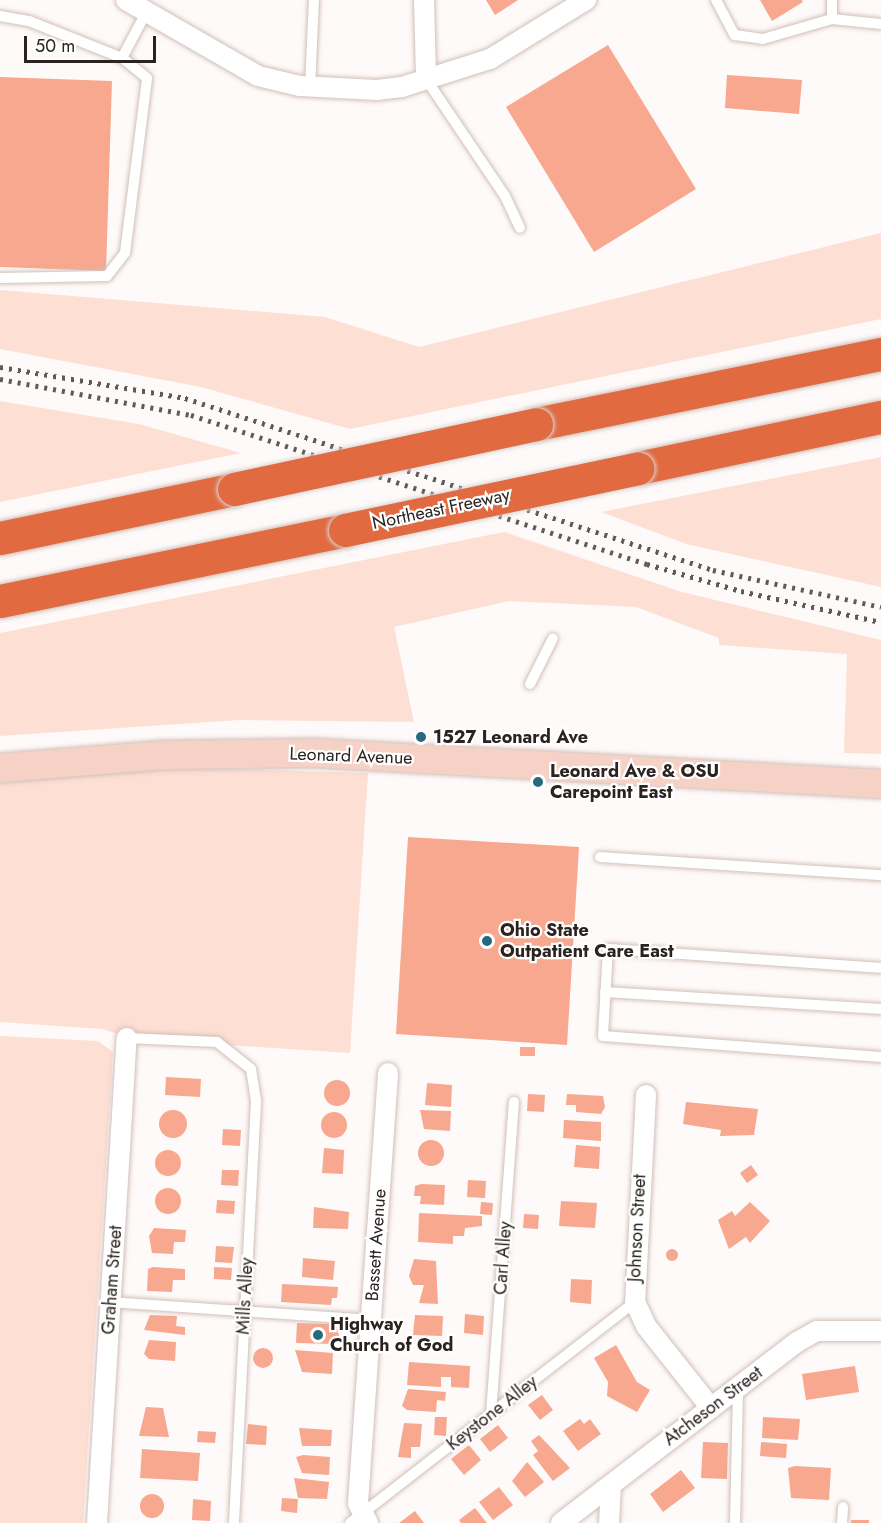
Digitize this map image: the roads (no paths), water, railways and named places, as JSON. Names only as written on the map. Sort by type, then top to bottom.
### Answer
[{"type":"highway","points":[[0,538],[536,424],[881,354]]},
{"type":"highway","name":"Northeast Freeway","points":[[0,601],[881,417]]},
{"type":"highway","points":[[638,468],[881,435]]},
{"type":"street","points":[[126,0],[258,76],[310,87],[377,90],[426,79],[490,59],[586,0]]},
{"type":"street","points":[[424,0],[426,79]]},
{"type":"street","name":"Leonard Avenue","points":[[0,768],[165,755],[315,753],[881,784]]},
{"type":"street","name":"Graham Street","points":[[97,1523],[127,1038]]},
{"type":"street","name":"Bassett Avenue","points":[[360,1520],[358,1503],[388,1073]]},
{"type":"street","name":"Johnson Street","points":[[646,1095],[635,1302],[646,1326],[711,1408]]},
{"type":"street","name":"Atcheson Street","points":[[561,1523],[738,1387],[817,1331],[881,1330]]},
{"type":"street","points":[[609,1523],[610,1485]]},
{"type":"lane","points":[[310,87],[314,0]]},
{"type":"lane","points":[[716,0],[735,35],[763,39],[832,19],[881,24]]},
{"type":"lane","points":[[832,0],[832,19]]},
{"type":"lane","points":[[122,58],[147,11]]},
{"type":"lane","points":[[0,16],[29,21],[122,58],[147,78],[125,253],[106,276],[0,278]]},
{"type":"lane","points":[[426,79],[505,196],[520,228]]},
{"type":"lane","points":[[530,684],[553,638]]},
{"type":"lane","points":[[600,857],[881,875]]},
{"type":"lane","points":[[881,968],[608,949],[603,1036],[881,1058]]},
{"type":"lane","points":[[605,992],[881,1009]]},
{"type":"lane","name":"Mills Alley","points":[[127,1038],[218,1042],[251,1069],[256,1101],[243,1311],[234,1523]]},
{"type":"lane","name":"Carl Alley","points":[[491,1414],[514,1101]]},
{"type":"lane","points":[[110,1302],[371,1320]]},
{"type":"lane","name":"Keystone Alley","points":[[360,1520],[635,1302]]},
{"type":"lane","points":[[735,1523],[738,1387]]},
{"type":"lane","points":[[842,1523],[843,1507]]},
{"type":"railway","points":[[0,367],[185,398],[713,570],[881,607]]},
{"type":"railway","points":[[0,379],[191,415],[647,564],[741,591],[881,622]]},
{"type":"place","name":"1527 Leonard Ave","points":[[421,737]]},
{"type":"place","name":"Leonard Ave & OSU Carepoint East","points":[[538,782]]},
{"type":"place","name":"Ohio State Outpatient Care East","points":[[487,941]]},
{"type":"place","name":"Highway Church of God","points":[[318,1335]]}]
